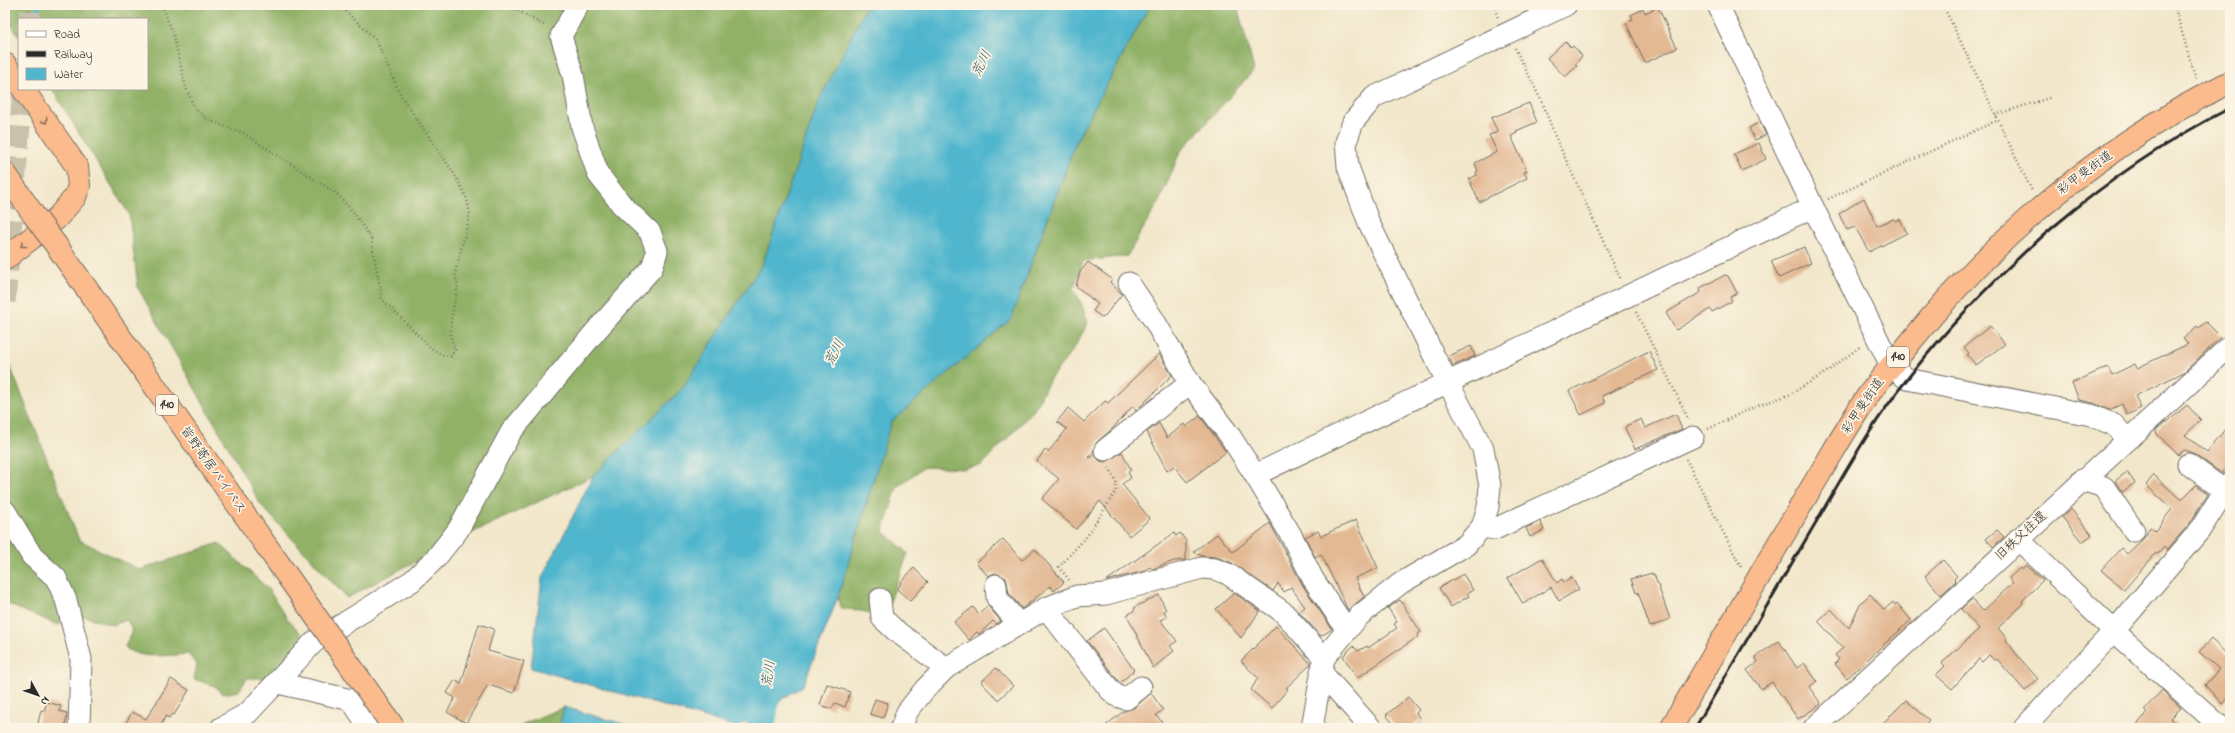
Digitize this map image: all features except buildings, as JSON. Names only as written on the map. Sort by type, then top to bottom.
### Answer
[{"type":"highway","points":[[5,64],[18,83]]},
{"type":"highway","name":"彩甲斐街道","points":[[1671,728],[1752,589],[1868,396],[1937,310],[1978,264],[2040,207],[2090,167],[2201,96],[2230,82]]},
{"type":"highway","points":[[5,259],[57,218],[75,197],[79,186],[77,167],[24,90]]},
{"type":"highway","name":"皆野寄居バイパス","points":[[5,173],[394,728]]},
{"type":"street","points":[[221,728],[248,713],[278,683],[314,642],[412,581],[436,558],[458,530],[511,432],[595,332],[652,268],[657,250],[650,232],[622,205],[598,174],[582,127],[573,75],[561,36],[578,5]]},
{"type":"street","points":[[1312,728],[1323,665],[1347,630],[1359,616],[1401,583],[1466,546],[1482,528],[1488,508],[1490,486],[1483,448],[1369,223],[1348,167],[1346,142],[1353,122],[1374,97],[1566,5]]},
{"type":"street","points":[[1718,5],[1813,207],[1892,366],[1907,379],[2091,415],[2114,425],[2127,439]]},
{"type":"street","points":[[1255,475],[1629,297],[1813,207]]},
{"type":"street","points":[[1129,283],[1154,320],[1190,384],[1230,436],[1255,475],[1291,535],[1313,579],[1347,630]]},
{"type":"street","name":"旧秩父往還","points":[[1814,728],[2082,480],[2230,346]]},
{"type":"street","points":[[1105,450],[1190,384]]},
{"type":"street","points":[[1482,528],[1495,528],[1685,440]]},
{"type":"street","points":[[2024,728],[2114,631],[2200,530],[2228,487],[2188,464]]},
{"type":"street","points":[[2082,480],[2104,487],[2134,531]]},
{"type":"street","points":[[5,511],[32,556],[56,578],[66,600],[77,638],[81,659],[79,728]]},
{"type":"street","points":[[2018,539],[2114,631],[2222,728],[2230,722]]},
{"type":"street","points":[[901,728],[907,712],[925,688],[946,668],[1018,623],[1046,608],[1077,596],[1106,594],[1202,568],[1215,569],[1228,574],[1283,612],[1371,728]]},
{"type":"street","points":[[996,585],[998,598],[1018,623]]},
{"type":"street","points":[[880,599],[882,618],[896,631],[946,668]]},
{"type":"street","points":[[1046,608],[1110,690],[1117,696],[1126,699],[1140,687]]},
{"type":"street","points":[[278,683],[351,700],[370,728]]},
{"type":"path","points":[[30,5],[30,11]]},
{"type":"path","points":[[162,5],[175,40],[186,88],[195,109],[208,120],[243,133],[337,194],[354,213],[372,238],[382,298],[431,348],[442,355],[451,356],[455,350],[451,337],[451,320],[458,286],[455,274],[470,214],[467,200],[444,158],[401,96],[376,40],[339,5]]},
{"type":"path","points":[[508,5],[561,36]]},
{"type":"path","points":[[1494,5],[1499,19],[1543,104],[1555,136],[1629,297],[1691,424],[1685,440],[1752,589]]},
{"type":"path","points":[[1943,5],[2040,207]]},
{"type":"path","points":[[2174,5],[2201,96]]},
{"type":"path","points":[[1995,115],[2052,97]]},
{"type":"path","points":[[1813,207],[1998,120]]},
{"type":"path","points":[[1685,440],[1756,406],[1789,395],[1825,373],[1876,335]]},
{"type":"path","points":[[1077,596],[1071,582],[1059,567],[1087,536],[1116,491],[1116,481],[1104,459],[1105,450]]},
{"type":"green space","points":[[5,5],[867,5],[819,101],[763,263],[683,388],[593,476],[444,546],[347,598],[261,505],[138,288],[129,214],[53,90],[148,90],[148,18],[18,18],[18,35],[5,14]]},
{"type":"green space","points":[[1150,5],[1237,5],[1254,70],[1180,152],[1159,202],[1127,256],[1083,261],[1073,289],[1080,300],[1088,323],[1073,350],[1050,379],[1034,410],[982,465],[964,469],[924,467],[897,487],[883,531],[908,553],[885,615],[841,608],[838,597],[891,422],[1011,319],[1076,141]]},
{"type":"green space","points":[[5,353],[79,540],[140,570],[219,543],[268,589],[287,618],[304,637],[287,658],[275,678],[247,678],[239,691],[222,694],[215,686],[194,679],[197,664],[188,654],[155,656],[138,654],[130,651],[125,647],[132,630],[127,620],[112,625],[84,616],[57,625],[5,602]]},
{"type":"green space","points":[[564,707],[559,728],[522,728],[523,724]]},
{"type":"water","points":[[867,5],[1150,5],[1076,141],[1011,319],[891,422],[838,597],[803,686],[737,727],[531,668],[542,578],[593,476],[683,388],[763,263],[819,101]]},
{"type":"water","points":[[564,707],[637,728],[559,728]]},
{"type":"waterway","points":[[38,5],[38,10]]},
{"type":"waterway","name":"荒川","points":[[760,728],[771,673]]},
{"type":"tunnel","points":[[29,18],[30,11]]},
{"type":"tunnel","points":[[5,302],[23,90]]},
{"type":"railway","points":[[1695,728],[1869,433],[1894,396],[1942,337],[1977,298],[2015,261],[2096,193],[2139,162],[2184,133],[2230,108]]}]
